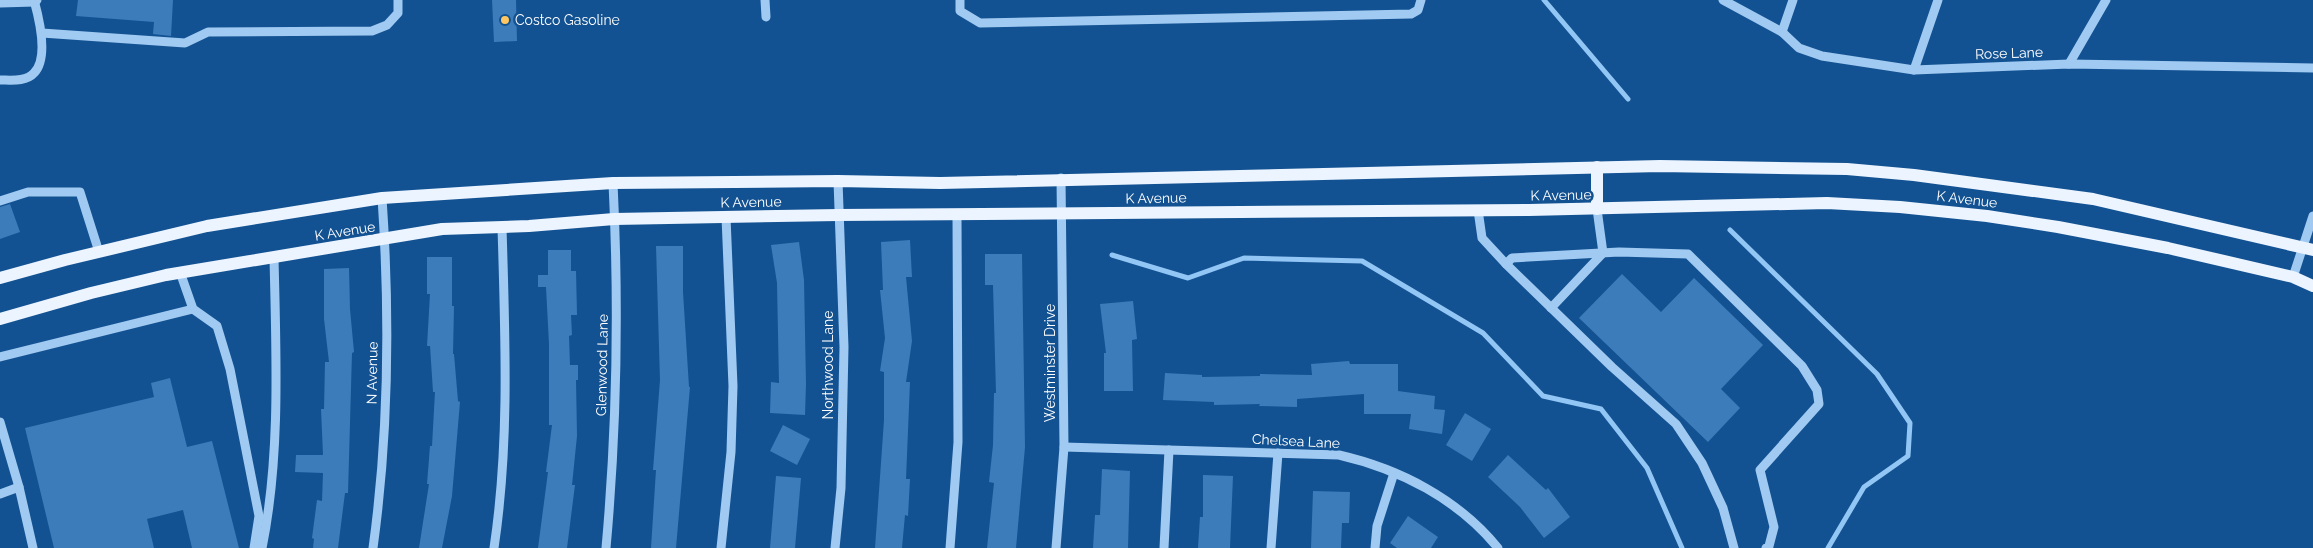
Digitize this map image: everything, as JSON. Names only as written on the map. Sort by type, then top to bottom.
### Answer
[{"type":"main road","name":"K Avenue","points":[[0,278],[207,226],[382,198],[613,183],[838,181],[940,183],[1061,178],[1430,173],[1597,167],[1800,167],[1923,176],[2093,198],[2307,248]]},
{"type":"main road","points":[[1597,167],[1597,209]]},
{"type":"main road","name":"K Avenue","points":[[0,319],[91,293],[180,272],[385,240],[442,229],[614,219],[838,215],[1597,209],[1827,203],[1900,207],[1987,216],[2058,227],[2168,248],[2293,277],[2313,286]]},
{"type":"street","points":[[42,33],[185,43],[208,32],[372,31],[387,25],[398,13],[398,0]]},
{"type":"street","points":[[765,0],[766,17]]},
{"type":"street","points":[[960,0],[960,11],[980,23],[1411,14],[1418,10],[1420,0]]},
{"type":"street","name":"Rose Lane","points":[[1723,0],[1782,32],[1799,48],[1822,56],[1914,70],[2069,64],[2313,68]]},
{"type":"street","points":[[1782,32],[1793,0]]},
{"type":"street","points":[[1914,70],[1938,0]]},
{"type":"street","points":[[2069,64],[2106,0]]},
{"type":"street","points":[[0,3],[35,1],[42,33],[40,63],[34,74],[20,80],[0,80]]},
{"type":"street","name":"Westminster Drive","points":[[1056,548],[1064,447],[1061,178]]},
{"type":"street","name":"Northwood Lane","points":[[835,548],[841,488],[844,347],[838,181]]},
{"type":"street","name":"Glenwood Lane","points":[[606,548],[616,393],[617,319],[613,183]]},
{"type":"street","points":[[0,201],[28,192],[80,192],[99,252]]},
{"type":"street","name":"N Avenue","points":[[373,548],[383,466],[388,358],[382,198]]},
{"type":"street","points":[[1597,209],[1603,253]]},
{"type":"street","points":[[1478,210],[1482,238],[1506,264],[1612,367],[1676,424],[1702,463],[1723,508],[1734,548]]},
{"type":"street","points":[[950,548],[958,442],[957,215]]},
{"type":"street","points":[[2293,277],[2307,248],[2313,216]]},
{"type":"street","points":[[721,548],[731,452],[733,386],[726,217]]},
{"type":"street","points":[[494,548],[501,494],[506,409],[502,227]]},
{"type":"street","points":[[1551,308],[1603,253]]},
{"type":"street","points":[[1506,264],[1512,258],[1603,253],[1688,254],[1802,366],[1817,390],[1819,404],[1760,470],[1774,527],[1769,546],[1766,548]]},
{"type":"street","points":[[262,548],[271,502],[274,443],[276,327],[274,257]]},
{"type":"street","points":[[180,272],[193,309],[217,326],[230,369],[259,516],[254,548]]},
{"type":"street","points":[[0,357],[193,309]]},
{"type":"street","points":[[0,422],[19,487],[33,548]]},
{"type":"street","name":"Chelsea Lane","points":[[1064,447],[1339,455],[1371,462],[1415,482],[1456,506],[1486,533],[1498,548]]},
{"type":"street","points":[[1164,548],[1169,450]]},
{"type":"street","points":[[1271,548],[1278,453]]},
{"type":"street","points":[[1376,548],[1377,526],[1394,473]]},
{"type":"street","points":[[0,494],[19,487]]},
{"type":"building","points":[[78,0],[173,0],[171,36],[153,34],[154,22],[76,16]]},
{"type":"building","name":"Costco Gasoline","points":[[492,0],[516,0],[517,41],[494,42]]},
{"type":"building","points":[[10,204],[20,232],[0,239],[0,207]]},
{"type":"building","points":[[910,240],[912,277],[906,277],[912,341],[906,382],[910,382],[906,479],[910,479],[908,516],[905,515],[902,548],[875,548],[884,420],[884,372],[880,371],[885,338],[880,290],[883,290],[881,242]]},
{"type":"building","points":[[799,242],[804,280],[805,415],[770,413],[771,382],[779,383],[777,283],[771,245]]},
{"type":"building","points":[[656,246],[683,246],[683,292],[690,387],[676,548],[651,548],[656,470],[653,470],[660,380]]},
{"type":"building","points":[[548,250],[571,250],[571,271],[576,271],[577,315],[571,315],[572,335],[569,336],[570,365],[578,365],[578,380],[576,380],[577,436],[572,485],[575,485],[567,548],[538,548],[552,425],[549,425],[549,344],[546,287],[538,287],[538,275],[548,275]]},
{"type":"building","points":[[985,254],[1022,254],[1025,447],[1016,548],[987,548],[994,483],[989,482],[993,445],[994,393],[996,393],[993,285],[985,285]]},
{"type":"building","points":[[427,257],[452,257],[453,354],[458,401],[460,402],[452,496],[442,548],[419,548],[429,484],[427,484],[430,446],[432,446],[435,392],[433,392],[430,346],[427,346],[430,294],[427,294]]},
{"type":"building","points":[[349,268],[354,352],[352,353],[348,493],[345,493],[338,548],[313,548],[314,539],[312,538],[317,500],[322,501],[323,473],[295,472],[296,455],[323,455],[321,409],[324,409],[325,362],[329,362],[324,319],[324,269]]},
{"type":"building","points":[[1622,274],[1661,312],[1694,278],[1763,345],[1721,389],[1740,408],[1708,442],[1579,318]]},
{"type":"building","points":[[1133,301],[1137,339],[1132,340],[1133,391],[1104,391],[1104,353],[1106,353],[1100,304]]},
{"type":"building","points":[[1349,361],[1350,364],[1398,364],[1398,391],[1435,396],[1434,409],[1445,410],[1442,434],[1409,429],[1411,414],[1364,414],[1364,394],[1297,399],[1297,407],[1259,406],[1260,404],[1214,405],[1214,402],[1163,400],[1165,373],[1202,375],[1202,377],[1260,376],[1260,374],[1312,375],[1311,364]]},
{"type":"building","points":[[170,378],[187,447],[212,441],[239,548],[192,548],[183,510],[147,519],[154,548],[54,548],[25,428],[154,397],[151,383]]},
{"type":"building","points":[[1465,413],[1491,429],[1472,461],[1446,445]]},
{"type":"building","points":[[783,425],[810,439],[797,465],[770,451]]},
{"type":"building","points":[[1508,455],[1546,490],[1548,488],[1570,517],[1544,538],[1520,507],[1488,477]]},
{"type":"building","points":[[1102,469],[1130,471],[1128,548],[1093,548],[1095,515],[1100,515]]},
{"type":"building","points":[[1203,475],[1233,476],[1230,548],[1198,548],[1200,517],[1203,517]]},
{"type":"building","points":[[776,476],[801,478],[795,548],[770,548]]},
{"type":"building","points":[[1313,491],[1350,492],[1349,523],[1342,523],[1341,548],[1311,548]]},
{"type":"building","points":[[1408,516],[1438,537],[1431,548],[1397,548],[1390,543]]},
{"type":"waterway","points":[[1544,0],[1628,99]]},
{"type":"waterway","points":[[1730,230],[1877,374],[1910,423],[1908,456],[1864,487],[1828,548]]},
{"type":"waterway","points":[[1112,255],[1188,278],[1244,258],[1362,261],[1483,333],[1543,396],[1601,409],[1647,468],[1682,548]]},
{"type":"place","name":"Costco Gasoline","points":[[505,20]]}]
